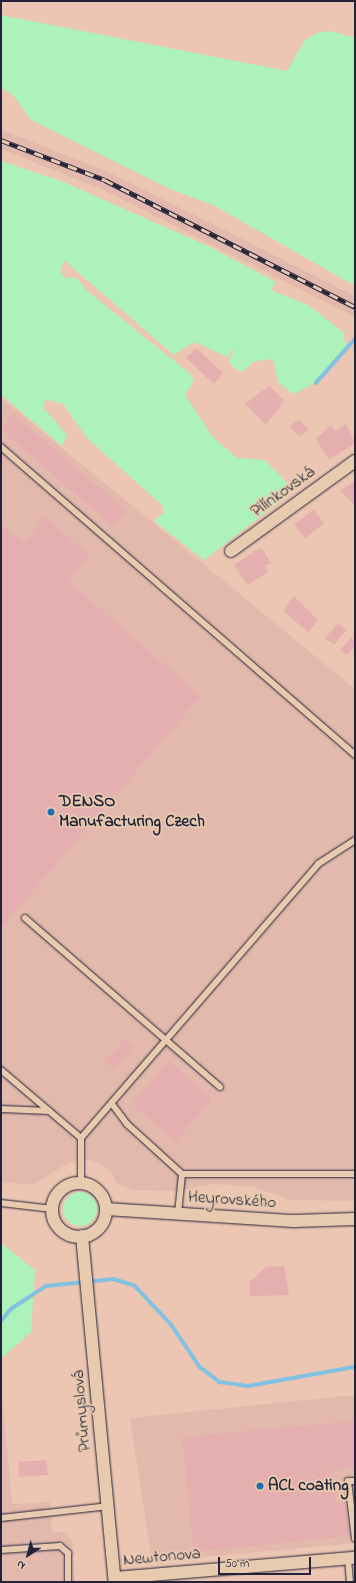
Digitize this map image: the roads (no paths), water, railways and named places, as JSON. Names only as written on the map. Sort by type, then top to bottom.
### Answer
[{"type":"street","name":"Pilínkovská","points":[[231,550],[355,461]]},
{"type":"street","points":[[81,1183],[100,1194],[106,1209],[99,1227],[82,1236],[61,1229],[53,1209],[62,1190],[81,1183]]},
{"type":"street","name":"Heyrovského","points":[[106,1209],[294,1221],[355,1219]]},
{"type":"street","name":"Průmyslová","points":[[82,1236],[86,1262],[115,1580]]},
{"type":"street","name":"Newtonova","points":[[115,1580],[351,1558]]},
{"type":"lane","points":[[1,448],[355,755]]},
{"type":"lane","points":[[81,1183],[81,1138],[112,1104],[318,864],[355,840]]},
{"type":"lane","points":[[25,918],[220,1086]]},
{"type":"lane","points":[[1,1070],[81,1138]]},
{"type":"lane","points":[[112,1104],[127,1124],[182,1174],[355,1174]]},
{"type":"lane","points":[[1,1108],[49,1111]]},
{"type":"lane","points":[[178,1214],[182,1174]]},
{"type":"lane","points":[[1,1203],[53,1209]]},
{"type":"lane","points":[[355,1481],[348,1482],[355,1539]]},
{"type":"lane","points":[[1,1518],[109,1506]]},
{"type":"lane","points":[[1,1550],[60,1546],[68,1553],[68,1582]]},
{"type":"lane","points":[[350,1582],[351,1558]]},
{"type":"waterway","points":[[316,383],[355,339]]},
{"type":"waterway","points":[[1,1321],[11,1309],[46,1286],[114,1279],[135,1286],[171,1324],[200,1367],[220,1382],[248,1386],[355,1367]]},
{"type":"railway","points":[[1,140],[105,180],[355,307]]},
{"type":"place","name":"DENSO Manufacturing Czech","points":[[51,812]]},
{"type":"place","name":"ACL coating","points":[[260,1486]]}]
